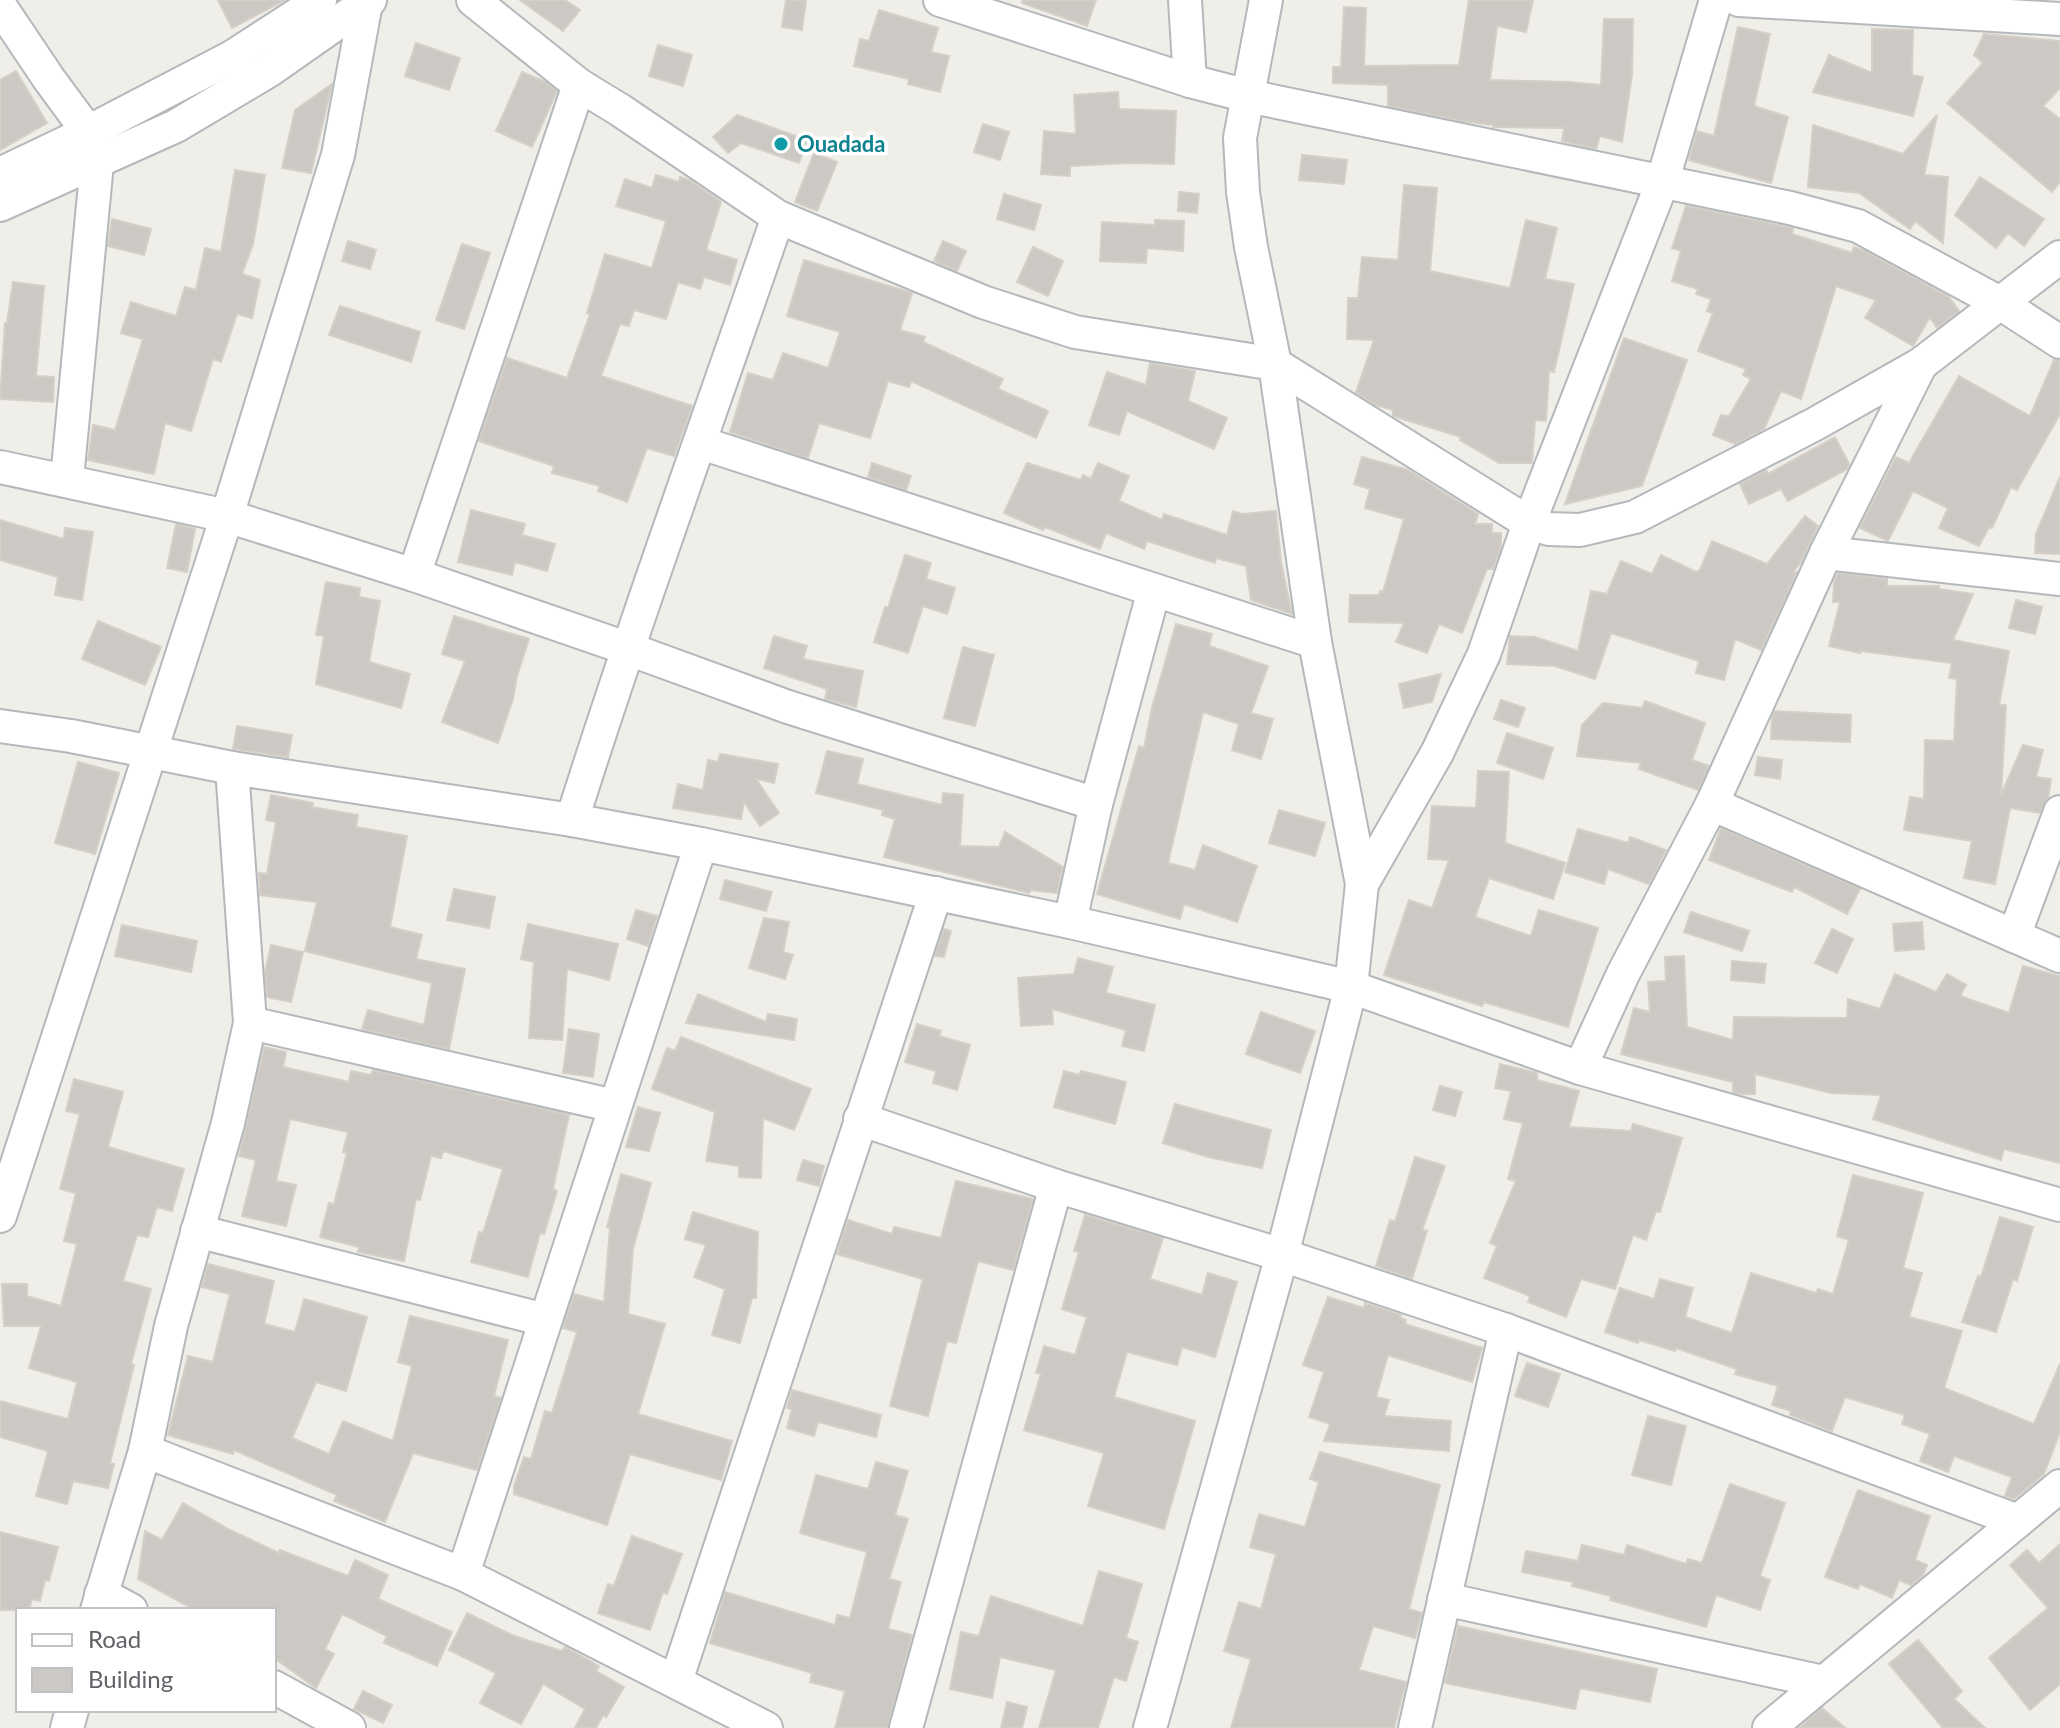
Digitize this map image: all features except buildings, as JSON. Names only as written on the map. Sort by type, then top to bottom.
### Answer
[{"type":"street","points":[[0,174],[232,57],[320,0]]},
{"type":"street","points":[[473,0],[579,85],[778,217],[983,302],[1075,332],[1275,364],[1529,523],[1549,529],[1580,530],[1635,517],[1815,424],[1921,364],[2060,257]]},
{"type":"street","points":[[940,0],[1190,81],[1248,96],[1790,208],[1858,226],[2000,303],[2060,342]]},
{"type":"street","points":[[1185,0],[1190,81]]},
{"type":"street","points":[[1150,1728],[1282,1255],[1351,987],[1362,884],[1315,642],[1275,364],[1243,192],[1240,138],[1266,0]]},
{"type":"street","points":[[1362,884],[1437,753],[1484,654],[1529,523],[1662,183],[1716,0]]},
{"type":"street","points":[[1739,0],[2060,19]]},
{"type":"street","points":[[0,205],[176,126],[270,70],[368,1]]},
{"type":"street","points":[[0,1216],[227,516],[338,155],[368,1]]},
{"type":"street","points":[[0,6],[88,132]]},
{"type":"street","points":[[414,575],[579,85]]},
{"type":"street","points":[[67,479],[97,163]]},
{"type":"street","points":[[572,820],[626,648],[701,443],[778,217]]},
{"type":"street","points":[[1580,1068],[1623,974],[1712,804],[1826,553],[1921,364]]},
{"type":"street","points":[[701,443],[1315,642]]},
{"type":"street","points":[[0,467],[67,479],[227,516],[414,575],[801,712],[1096,804]]},
{"type":"street","points":[[1826,553],[2060,579]]},
{"type":"street","points":[[1070,922],[1096,804],[1154,590]]},
{"type":"street","points":[[0,726],[71,736],[232,768],[572,820],[701,844],[1070,922],[1351,987],[1580,1068],[2060,1205]]},
{"type":"street","points":[[123,1608],[99,1602],[145,1451],[171,1326],[228,1123],[250,1023],[232,768]]},
{"type":"street","points":[[1712,804],[2060,956]]},
{"type":"street","points":[[2014,936],[2060,812]]},
{"type":"street","points":[[463,1574],[701,844]]},
{"type":"street","points":[[676,1681],[936,893]]},
{"type":"street","points":[[250,1023],[615,1106]]},
{"type":"street","points":[[860,1119],[1056,1186],[1282,1255],[1506,1330],[2018,1521]]},
{"type":"street","points":[[906,1728],[1056,1186]]},
{"type":"street","points":[[197,1231],[545,1320]]},
{"type":"street","points":[[1415,1728],[1506,1330]]},
{"type":"street","points":[[145,1451],[463,1574],[766,1728]]},
{"type":"street","points":[[1769,1728],[2060,1486]]},
{"type":"street","points":[[1444,1599],[1823,1682]]},
{"type":"street","points":[[276,1688],[349,1728]]},
{"type":"place","name":"Ouadada","points":[[781,144]]}]
